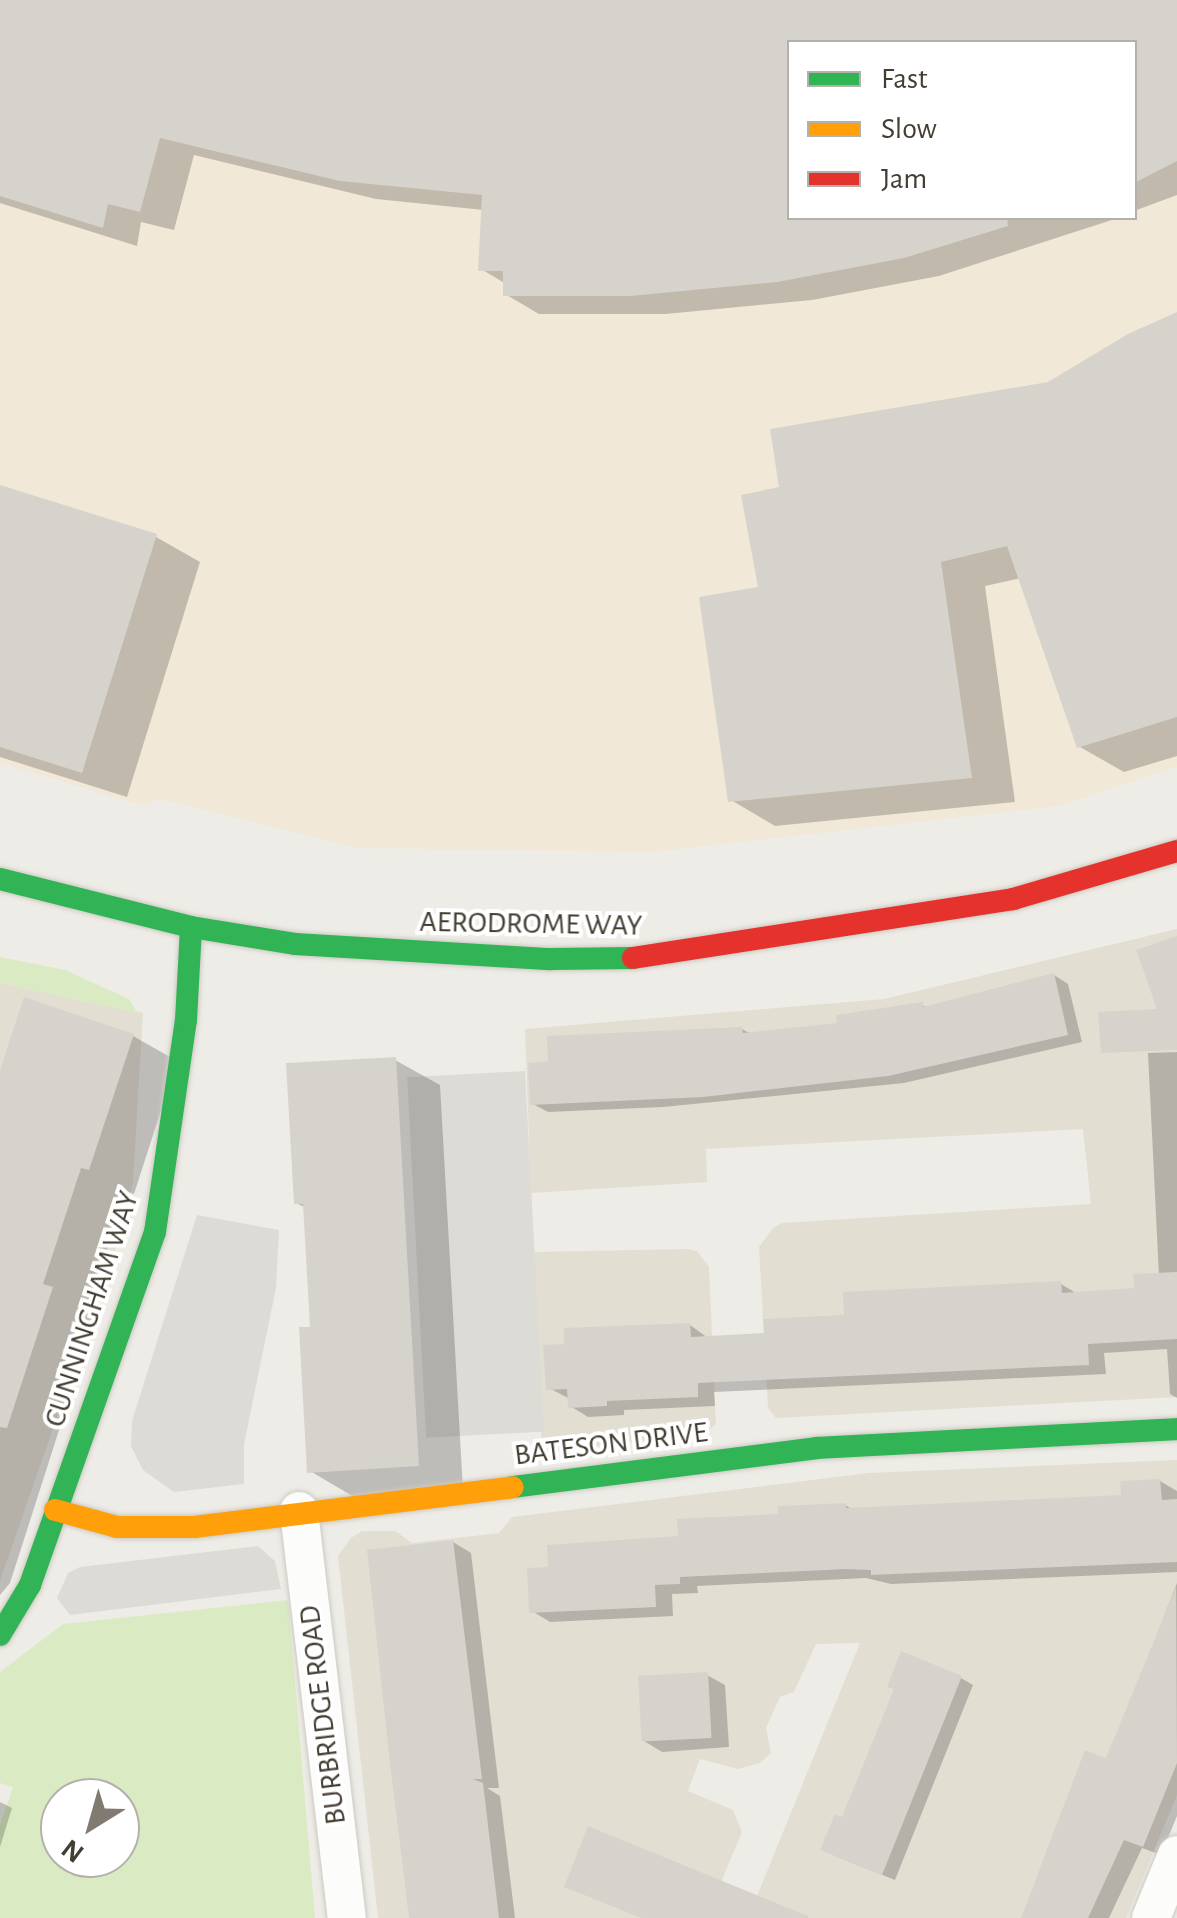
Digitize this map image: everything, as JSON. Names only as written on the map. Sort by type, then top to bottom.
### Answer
[{"type":"street","name":"AERODROME WAY","points":[[0,880],[191,927],[295,944],[551,960],[649,958],[1014,899],[1177,852]]},
{"type":"street","name":"CUNNINGHAM WAY","points":[[0,1635],[30,1586],[155,1232],[186,1020],[191,927]]},
{"type":"street","name":"BATESON DRIVE","points":[[56,1510],[117,1528],[155,1529],[817,1448],[1177,1429]]},
{"type":"street","name":"BURBRIDGE ROAD","points":[[299,1511],[347,1918]]},
{"type":"street","points":[[1151,1918],[1177,1855]]},
{"type":"shaded area","points":[[0,0],[1177,0],[1177,767],[1059,806],[652,852],[359,848],[158,799],[144,806],[0,763]]},
{"type":"shaded area","points":[[1177,929],[1177,1397],[776,1418],[768,1408],[759,1247],[773,1228],[782,1223],[1091,1204],[1083,1129],[706,1149],[707,1182],[531,1193],[525,1029],[884,999]]},
{"type":"shaded area","points":[[0,983],[143,1013],[133,1182],[124,1224],[0,1581]]},
{"type":"shaded area","points":[[525,1071],[544,1432],[426,1438],[407,1077]]},
{"type":"shaded area","points":[[197,1215],[279,1230],[276,1288],[244,1444],[244,1484],[174,1492],[143,1470],[131,1446],[132,1421]]},
{"type":"shaded area","points":[[697,1251],[709,1267],[716,1424],[703,1434],[542,1453],[534,1252]]},
{"type":"shaded area","points":[[1177,1460],[1177,1795],[1126,1918],[748,1918],[860,1643],[816,1644],[794,1692],[780,1697],[766,1728],[771,1753],[760,1763],[738,1769],[700,1759],[688,1791],[733,1810],[742,1832],[706,1918],[378,1918],[338,1556],[351,1538],[362,1531],[395,1531],[412,1543],[499,1533],[512,1517],[869,1473]]},
{"type":"shaded area","points":[[258,1546],[275,1561],[281,1589],[70,1615],[57,1598],[68,1573],[80,1567]]},
{"type":"green space","points":[[0,957],[65,970],[129,999],[137,1013],[0,983]]},
{"type":"green space","points":[[288,1600],[315,1918],[0,1918],[0,1825],[13,1787],[0,1783],[0,1672],[63,1624]]},
{"type":"building","points":[[0,0],[1177,0],[1177,161],[1137,181],[1137,40],[787,40],[787,220],[1007,220],[1008,226],[904,258],[777,282],[630,296],[503,296],[503,271],[478,271],[482,195],[340,181],[160,138],[140,212],[108,204],[103,228],[0,196]]},
{"type":"building","points":[[1177,312],[1177,717],[1077,748],[1007,546],[941,562],[972,778],[728,802],[699,597],[758,587],[741,495],[779,487],[770,429],[1048,382],[1128,334]]},
{"type":"building","points":[[0,485],[157,534],[82,773],[0,747]]},
{"type":"building","points":[[1177,936],[1177,1050],[1101,1053],[1098,1012],[1157,1009],[1136,950]]},
{"type":"building","points":[[1054,973],[1068,1035],[888,1076],[703,1097],[530,1105],[528,1063],[548,1061],[547,1036],[742,1027],[743,1033],[837,1023],[836,1015],[923,1002],[923,1007]]},
{"type":"building","points":[[24,997],[134,1034],[89,1170],[81,1168],[43,1284],[53,1287],[7,1428],[0,1427],[0,1070]]},
{"type":"building","points":[[396,1057],[419,1466],[307,1473],[299,1327],[310,1327],[303,1204],[294,1204],[286,1063]]},
{"type":"building","points":[[1177,1272],[1177,1339],[1088,1344],[1089,1365],[698,1383],[698,1397],[607,1401],[607,1406],[568,1408],[567,1389],[546,1390],[543,1345],[564,1344],[564,1328],[690,1323],[691,1337],[764,1333],[763,1319],[844,1315],[843,1292],[1061,1281],[1062,1293],[1134,1288],[1133,1274]]},
{"type":"building","points":[[1160,1479],[1162,1500],[1177,1499],[1177,1562],[871,1575],[871,1570],[846,1569],[680,1577],[680,1584],[655,1585],[656,1607],[529,1613],[527,1568],[548,1567],[547,1545],[678,1536],[677,1519],[778,1514],[778,1506],[846,1503],[846,1508],[1121,1495],[1120,1481]]},
{"type":"building","points":[[453,1540],[482,1779],[473,1779],[483,1783],[499,1918],[409,1918],[390,1763],[367,1550]]},
{"type":"building","points":[[1176,1587],[1177,1763],[1143,1847],[1124,1840],[1088,1918],[1021,1918],[1085,1750],[1106,1758]]},
{"type":"building","points":[[901,1651],[962,1676],[882,1875],[820,1850],[835,1814],[842,1817],[894,1689],[887,1687]]},
{"type":"building","points":[[708,1672],[711,1738],[642,1742],[638,1676]]},
{"type":"building","points":[[588,1826],[808,1918],[641,1918],[564,1887]]},
{"type":"traffic: fast","points":[[0,879],[191,927],[295,944],[551,959],[633,958]]},
{"type":"traffic: fast","points":[[0,1635],[30,1585],[155,1232],[186,1020],[191,927]]},
{"type":"traffic: fast","points":[[513,1487],[817,1448],[1177,1429]]},
{"type":"traffic: slow","points":[[55,1510],[117,1527],[194,1527],[513,1487]]},
{"type":"traffic: jam","points":[[633,958],[1013,899],[1177,851]]}]
